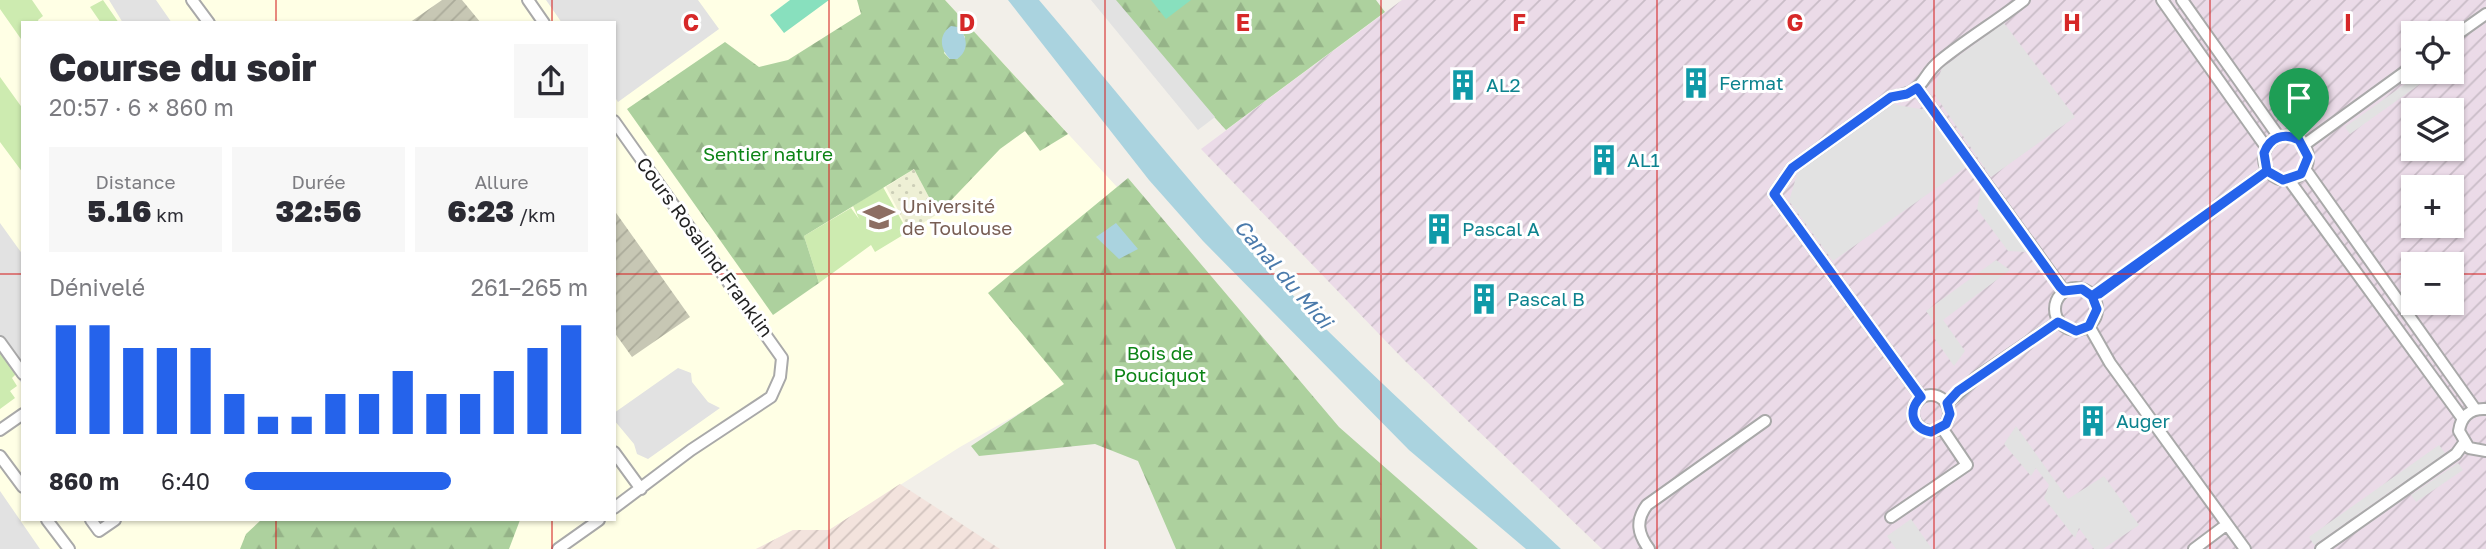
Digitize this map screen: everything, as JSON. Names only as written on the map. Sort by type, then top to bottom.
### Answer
[{"type":"street","points":[[192,0],[208,21]]},
{"type":"street","points":[[528,0],[541,19]]},
{"type":"street","points":[[1921,397],[1774,194],[1798,164],[1891,97],[1907,94],[1917,88],[1940,61],[2024,0]]},
{"type":"street","points":[[2162,0],[2266,147]]},
{"type":"street","points":[[2182,0],[2279,136]]},
{"type":"street","points":[[2464,30],[2486,14]]},
{"type":"street","points":[[2304,145],[2401,75]]},
{"type":"street","points":[[1917,88],[2064,291]]},
{"type":"street","name":"Cours Rosalind Franklin","points":[[616,124],[778,349],[782,359],[780,377],[771,397],[691,450],[641,489]]},
{"type":"street","points":[[2279,136],[2293,136],[2304,145],[2308,157],[2305,169],[2289,180],[2277,178],[2267,171],[2263,159],[2266,147],[2279,136]]},
{"type":"street","points":[[2305,169],[2481,409],[2463,419],[2459,431],[2464,443],[2475,451],[2486,451]]},
{"type":"street","points":[[2092,296],[2267,171]]},
{"type":"street","points":[[2289,180],[2463,419]]},
{"type":"street","points":[[2076,288],[2092,296],[2097,309],[2089,326],[2076,331],[2058,322],[2054,309],[2064,291],[2076,288]]},
{"type":"street","points":[[1947,403],[1977,377],[2058,322]]},
{"type":"street","points":[[2089,326],[2110,363],[2245,549]]},
{"type":"street","points":[[0,342],[21,371]]},
{"type":"street","points":[[1938,396],[1947,403],[1950,414],[1942,428],[1926,431],[1916,424],[1912,412],[1921,397],[1938,396]]},
{"type":"street","points":[[0,430],[21,415]]},
{"type":"street","points":[[1649,549],[1638,527],[1640,514],[1647,505],[1765,421]]},
{"type":"street","points":[[1891,517],[1967,465],[1942,428]]},
{"type":"street","points":[[2321,549],[2456,454],[2464,443]]},
{"type":"street","points":[[616,454],[641,489],[616,507]]},
{"type":"street","points":[[0,456],[21,483]]},
{"type":"street","points":[[48,521],[69,549]]},
{"type":"street","points":[[92,521],[99,531],[114,521]]},
{"type":"street","points":[[558,549],[597,521]]},
{"type":"street","points":[[2194,549],[2227,525]]},
{"type":"shaded area","name":"Université de Toulouse","points":[[0,0],[945,0],[1220,299],[960,447],[829,530],[793,530],[756,549],[0,549]]},
{"type":"shaded area","points":[[109,0],[156,0],[171,21],[122,21]]},
{"type":"shaded area","points":[[442,0],[462,0],[479,21],[412,21]]},
{"type":"shaded area","points":[[546,0],[698,0],[719,29],[618,102],[616,21],[561,21]]},
{"type":"shaded area","points":[[1091,0],[1116,0],[1215,117],[1198,130]]},
{"type":"shaded area","points":[[1402,0],[2486,0],[2486,549],[1602,549],[1405,361],[1201,149]]},
{"type":"shaded area","points":[[2004,23],[2075,117],[1991,177],[1933,92],[1942,68]]},
{"type":"shaded area","points":[[2405,84],[2420,84],[2350,134],[2345,127]]},
{"type":"shaded area","points":[[1892,104],[1926,110],[1966,167],[1833,261],[1789,201],[1798,171]]},
{"type":"shaded area","points":[[914,169],[938,214],[909,231],[886,187]]},
{"type":"shaded area","points":[[1981,187],[2027,252],[2008,251],[1977,209]]},
{"type":"shaded area","points":[[616,213],[690,317],[632,357],[616,335]]},
{"type":"shaded area","points":[[0,223],[21,252],[21,383],[0,352]]},
{"type":"shaded area","points":[[1996,260],[2010,270],[1943,320],[1965,351],[1954,366],[1930,332],[1935,323],[1926,311]]},
{"type":"shaded area","points":[[678,368],[691,373],[692,382],[708,402],[720,408],[648,459],[637,454],[634,444],[616,422],[616,412]]},
{"type":"shaded area","points":[[2016,426],[2068,499],[2104,476],[2139,525],[2103,549],[2094,549],[2079,528],[2075,538],[2044,498],[2049,485],[2036,468],[2031,476],[2004,444]]},
{"type":"shaded area","points":[[2439,445],[2445,453],[2314,545],[2309,537]]},
{"type":"shaded area","points":[[2458,463],[2463,470],[2416,502],[2411,495]]},
{"type":"shaded area","points":[[900,484],[1000,549],[756,549],[793,530],[829,530]]},
{"type":"shaded area","points":[[0,491],[40,549],[0,549]]},
{"type":"shaded area","points":[[1911,519],[1932,549],[1896,549],[1887,536]]},
{"type":"green space","points":[[0,0],[32,0],[43,16],[38,21],[21,21],[21,39],[0,9]]},
{"type":"green space","points":[[103,0],[118,21],[100,21],[90,7]]},
{"type":"green space","points":[[790,0],[829,0],[784,33],[770,15]]},
{"type":"green space","name":"Sentier nature","points":[[857,0],[945,0],[1068,134],[1040,151],[1025,131],[1000,149],[938,214],[914,169],[804,236],[819,283],[773,315],[627,109],[725,42],[759,67],[788,60],[861,14]],"holes":[[[958,27],[965,37],[957,59],[950,59],[944,53]]]},
{"type":"green space","points":[[1108,0],[1376,0],[1385,12],[1226,130]]},
{"type":"green space","points":[[1151,0],[1191,0],[1166,19]]},
{"type":"green space","points":[[0,77],[21,106],[21,170],[0,142]]},
{"type":"green space","name":"Bois de Pouciquot","points":[[1128,178],[1339,427],[1478,549],[1176,549],[1138,461],[1095,444],[979,456],[971,446],[1064,384],[988,293]]},
{"type":"green space","points":[[883,187],[908,232],[875,252],[871,245],[819,283],[804,236],[851,208],[859,219],[853,206]]},
{"type":"green space","points":[[0,352],[16,374],[12,378],[17,386],[10,391],[15,398],[0,409]]},
{"type":"green space","points":[[260,521],[520,521],[509,549],[240,549],[246,534]]},
{"type":"water","points":[[1008,0],[1039,0],[1179,168],[1301,304],[1374,376],[1561,549],[1526,549],[1409,450],[1203,241],[1149,180]]},
{"type":"water","points":[[951,26],[958,27],[965,39],[964,52],[957,59],[950,59],[942,47],[942,38]]},
{"type":"water","points":[[1116,223],[1138,249],[1119,259],[1096,237]]},
{"type":"place","name":"Fermat","points":[[1696,83]]},
{"type":"place","name":"AL2","points":[[1463,85]]},
{"type":"place","name":"AL1","points":[[1604,160]]},
{"type":"place","name":"Université de Toulouse","points":[[879,217]]},
{"type":"place","name":"Pascal A","points":[[1439,229]]},
{"type":"place","name":"Pascal B","points":[[1484,299]]},
{"type":"place","name":"Auger","points":[[2093,421]]},
{"type":"route","points":[[2299,140],[2286,135],[2269,142],[2263,159],[2267,171],[2099,294],[2092,296],[2082,289],[2064,291],[2060,287],[1917,88],[1907,94],[1891,97],[1792,168],[1774,194],[1921,397],[1913,407],[1913,418],[1920,428],[1931,432],[1942,428],[1949,419],[1947,403],[1951,396],[2058,322],[2063,327],[2076,331],[2089,326],[2097,309],[2092,296],[2099,294],[2245,187],[2267,171],[2283,180],[2301,174],[2308,157],[2307,150],[2299,140]]},
{"type":"water label","name":"Canal du Midi","points":[[1283,274]]}]
